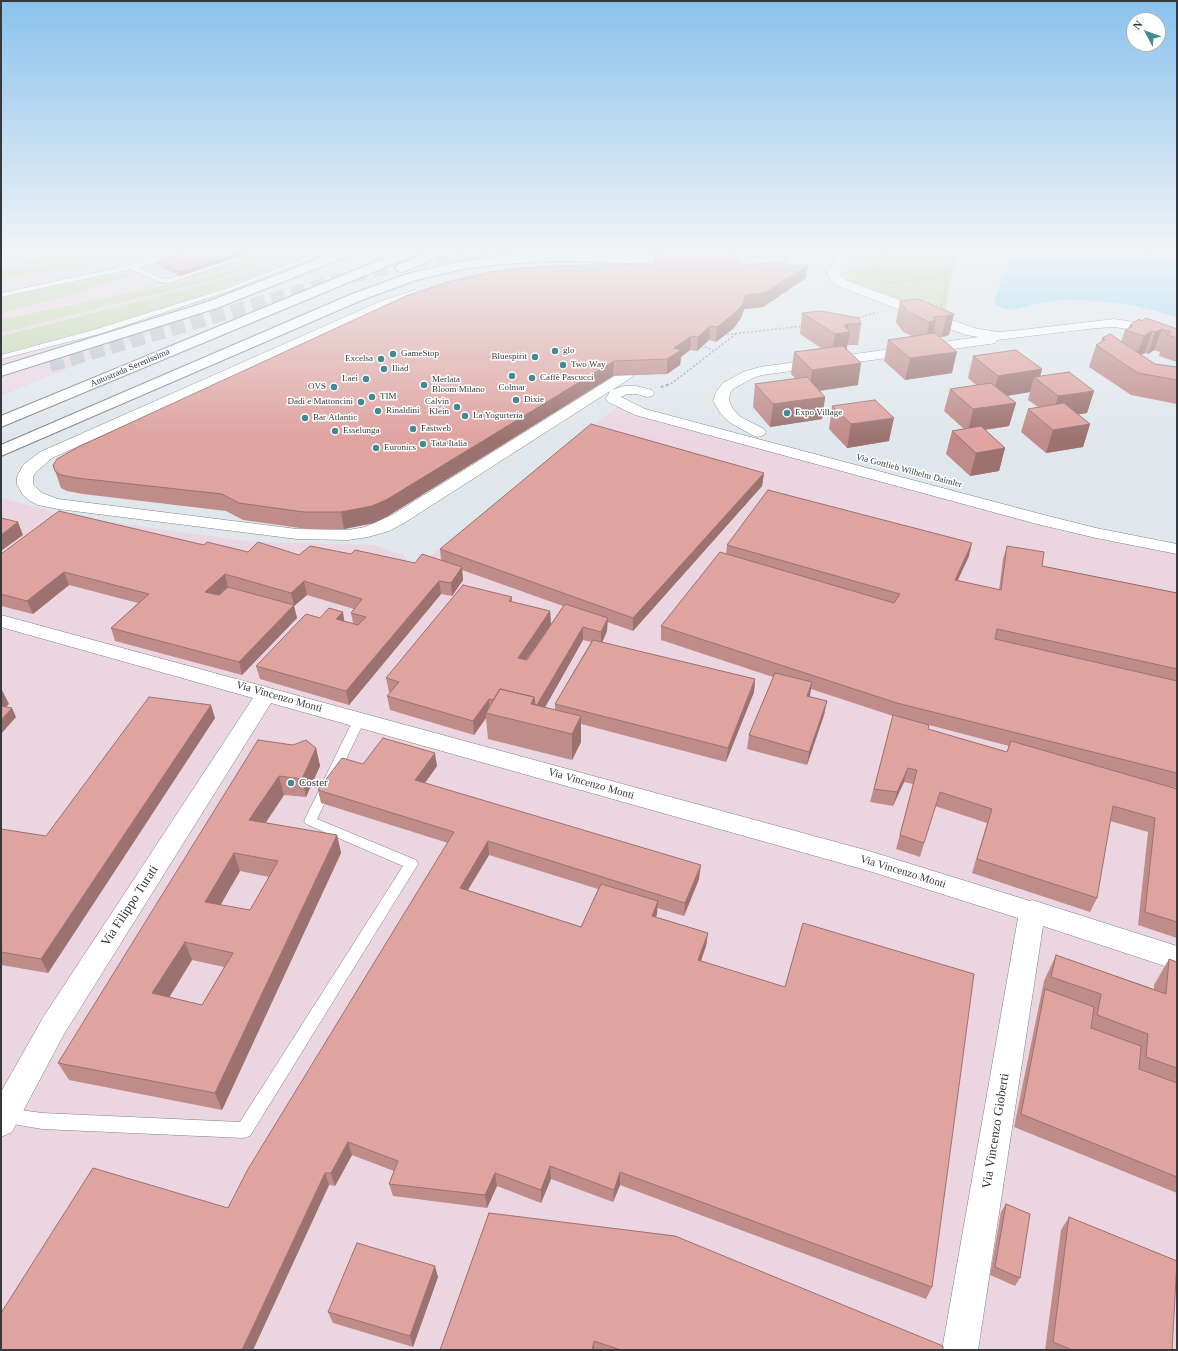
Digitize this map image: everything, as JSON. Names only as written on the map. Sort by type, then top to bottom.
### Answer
[{"type":"highway","points":[[1,371],[186,313]]},
{"type":"highway","name":"Autostrada Serenissima","points":[[1,422],[263,313]]},
{"type":"highway","points":[[1,440],[298,313]]},
{"type":"highway","points":[[220,347],[303,313]]},
{"type":"highway","points":[[1,451],[322,313]]},
{"type":"highway","points":[[1,383],[50,364]]},
{"type":"street","points":[[368,313],[56,450],[38,460],[29,469],[25,477],[25,484],[29,491],[44,501],[58,504],[297,534],[348,535],[368,532],[383,527],[398,519],[575,409],[634,375],[653,391]]},
{"type":"street","points":[[921,313],[960,328],[984,334],[1012,335]]},
{"type":"street","points":[[755,436],[726,411],[721,401],[723,392],[728,386],[748,375],[760,371],[995,340],[1012,335],[1097,324],[1114,323],[1148,328],[1177,338]]},
{"type":"street","points":[[631,409],[615,401],[614,397],[619,392],[629,390],[653,391]]},
{"type":"street","name":"Via Gottlieb Wilhelm Daimler","points":[[653,391],[659,402],[680,411],[755,436],[1050,522],[1177,549]]},
{"type":"street","points":[[575,409],[590,404],[603,403],[755,436]]},
{"type":"street","name":"Via Gottlieb Wilhelm Daimler","points":[[755,436],[1054,509],[1177,536]]},
{"type":"street","name":"Via Vincenzo Monti","points":[[1,622],[868,861],[1032,911],[1177,958]]},
{"type":"street","name":"Via Filippo Turati","points":[[3,1119],[54,1026],[266,694]]},
{"type":"street","name":"Via Vincenzo Gioberti","points":[[960,1350],[1032,911]]},
{"type":"lane","points":[[1,357],[96,332],[157,313]]},
{"type":"lane","points":[[100,431],[129,427]]},
{"type":"lane","points":[[255,522],[270,530]]},
{"type":"lane","points":[[3,1119],[244,1130],[411,864],[310,821],[358,720]]},
{"type":"path","points":[[852,319],[875,313]]},
{"type":"path","points":[[718,335],[806,326]]},
{"type":"path","points":[[653,391],[672,383],[736,333]]},
{"type":"path","points":[[703,341],[699,344],[713,350]]},
{"type":"shaded area","points":[[1,313],[203,313],[1,396]]},
{"type":"shaded area","points":[[618,406],[1060,530],[1177,552],[1177,1350],[1,1350],[1,498],[74,517],[254,542],[374,545],[403,555],[414,569]]},
{"type":"green space","points":[[34,313],[80,313],[1,333],[1,320]]},
{"type":"green space","points":[[92,313],[148,313],[111,325],[1,354],[1,336]]},
{"type":"water","points":[[1162,313],[1177,313],[1177,317]]},
{"type":"building","name":"Merlata Bloom Milano","points":[[369,313],[735,313],[717,327],[710,326],[698,337],[691,336],[674,348],[681,350],[667,359],[614,361],[386,500],[372,506],[341,512],[304,512],[239,503],[222,494],[77,478],[61,475],[55,471],[53,465],[57,459],[78,447]]},
{"type":"building","points":[[802,313],[832,313],[859,318],[861,324],[844,325],[850,332],[835,334]]},
{"type":"building","points":[[911,313],[954,314],[932,317],[936,320],[929,322]]},
{"type":"building","points":[[1146,318],[1177,329],[1177,338],[1167,335],[1171,332],[1162,329],[1155,332],[1152,331],[1144,336],[1125,330],[1133,326],[1130,325],[1139,319],[1142,321]]},
{"type":"building","points":[[935,333],[957,352],[910,358],[888,340]]},
{"type":"building","points":[[1110,334],[1155,364],[1177,367],[1177,380],[1138,373],[1096,345],[1105,340],[1102,338]]},
{"type":"building","points":[[843,346],[861,363],[812,370],[794,352]]},
{"type":"building","points":[[1016,350],[1042,369],[998,376],[973,356]]},
{"type":"building","points":[[1069,372],[1094,391],[1058,396],[1034,377]]},
{"type":"building","points":[[807,377],[825,397],[773,404],[755,384]]},
{"type":"building","points":[[991,383],[1016,403],[973,409],[950,389]]},
{"type":"building","points":[[875,400],[894,418],[851,424],[832,406]]},
{"type":"building","points":[[1064,403],[1090,424],[1053,430],[1028,409]]},
{"type":"building","points":[[591,424],[764,473],[633,618],[440,549]]},
{"type":"building","points":[[981,426],[1005,448],[976,453],[952,431]]},
{"type":"building","points":[[768,490],[972,543],[955,580],[1001,590],[1007,546],[1044,552],[1042,566],[1177,593],[1177,669],[997,629],[995,639],[1177,681],[1177,773],[897,703],[661,626],[720,552],[894,603],[900,594],[727,545]]},
{"type":"building","points":[[59,511],[204,545],[207,542],[248,552],[258,542],[299,555],[310,546],[351,554],[355,550],[415,563],[422,554],[462,567],[451,583],[439,581],[346,691],[256,666],[306,614],[320,618],[329,608],[343,612],[336,619],[358,625],[366,617],[351,613],[362,599],[304,581],[291,593],[225,574],[205,592],[219,595],[228,587],[294,605],[239,662],[111,628],[149,594],[64,572],[27,601],[1,594],[1,554]]},
{"type":"building","points":[[1,518],[18,522],[1,535]]},
{"type":"building","points":[[463,585],[512,597],[509,601],[550,611],[518,658],[527,660],[565,604],[608,618],[601,632],[583,627],[537,705],[535,705],[534,697],[500,689],[493,700],[489,699],[473,721],[387,696],[399,682],[386,678]]},
{"type":"building","points":[[593,640],[755,679],[728,748],[555,704]]},
{"type":"building","points":[[775,673],[812,682],[807,696],[827,701],[809,752],[749,735]]},
{"type":"building","points":[[500,689],[534,697],[531,704],[581,716],[572,734],[486,713]]},
{"type":"building","points":[[149,697],[211,705],[41,959],[1,952],[1,829],[46,836]]},
{"type":"building","points":[[1,706],[12,708],[1,720]]},
{"type":"building","points":[[893,715],[929,725],[928,729],[1007,752],[1011,741],[1177,789],[1177,922],[1145,912],[1155,818],[1113,806],[1097,898],[977,859],[992,809],[940,792],[924,843],[900,835],[917,770],[908,768],[897,792],[874,789]]},
{"type":"building","points":[[383,738],[435,753],[415,780],[701,865],[685,903],[488,841],[460,888],[581,927],[601,884],[658,901],[652,916],[708,933],[698,960],[785,987],[803,923],[974,974],[932,1287],[620,1172],[614,1190],[550,1166],[541,1190],[495,1173],[485,1195],[389,1184],[398,1161],[348,1142],[331,1173],[325,1173],[242,1350],[1,1350],[1,1313],[93,1168],[228,1208],[248,1169],[454,832],[318,790],[342,758],[363,764]]},
{"type":"building","points":[[258,740],[293,745],[306,740],[316,748],[302,779],[279,776],[249,820],[337,835],[215,1093],[58,1063]],"holes":[[[234,853],[278,861],[250,910],[205,902]],[[185,942],[233,953],[202,1005],[152,993]]]},
{"type":"building","points":[[1056,955],[1166,994],[1169,959],[1177,962],[1177,1068],[1146,1057],[1148,1034],[1097,1015],[1101,994],[1051,977]]},
{"type":"building","points":[[1045,989],[1094,1007],[1091,1028],[1141,1046],[1139,1069],[1177,1083],[1177,1177],[1021,1114]]},
{"type":"building","points":[[1006,1204],[1030,1214],[1020,1278],[995,1267]]},
{"type":"building","points":[[489,1213],[675,1236],[943,1346],[943,1350],[621,1350],[594,1341],[592,1350],[440,1350]]},
{"type":"building","points":[[1069,1217],[1177,1261],[1172,1350],[1072,1350],[1053,1342]]},
{"type":"building","points":[[357,1243],[435,1266],[410,1336],[328,1312]]},
{"type":"tunnel","points":[[50,365],[227,313]]},
{"type":"place","name":"glo","points":[[555,351]]},
{"type":"place","name":"GameStop","points":[[393,354]]},
{"type":"place","name":"Bluespirit","points":[[535,357]]},
{"type":"place","name":"Excelsa","points":[[381,359]]},
{"type":"place","name":"Two Way","points":[[563,365]]},
{"type":"place","name":"Iliad","points":[[384,369]]},
{"type":"place","name":"Colmar","points":[[512,376]]},
{"type":"place","name":"Caffè Pascucci","points":[[532,378]]},
{"type":"place","name":"Laei","points":[[366,379]]},
{"type":"place","name":"Merlata Bloom Milano","points":[[424,385]]},
{"type":"place","name":"OVS","points":[[334,387]]},
{"type":"place","name":"TIM","points":[[372,397]]},
{"type":"place","name":"Dixie","points":[[516,400]]},
{"type":"place","name":"Dadi e Mattoncini","points":[[361,402]]},
{"type":"place","name":"Calvin Klein","points":[[457,407]]},
{"type":"place","name":"Rinaldini","points":[[378,411]]},
{"type":"place","name":"Expo Village","points":[[787,413]]},
{"type":"place","name":"La Yogurteria","points":[[465,416]]},
{"type":"place","name":"Bar Atlantic","points":[[305,418]]},
{"type":"place","name":"Fastweb","points":[[413,429]]},
{"type":"place","name":"Esselunga","points":[[335,431]]},
{"type":"place","name":"Tata Italia","points":[[423,444]]},
{"type":"place","name":"Euronics","points":[[376,448]]},
{"type":"place","name":"Coster","points":[[291,783]]}]
